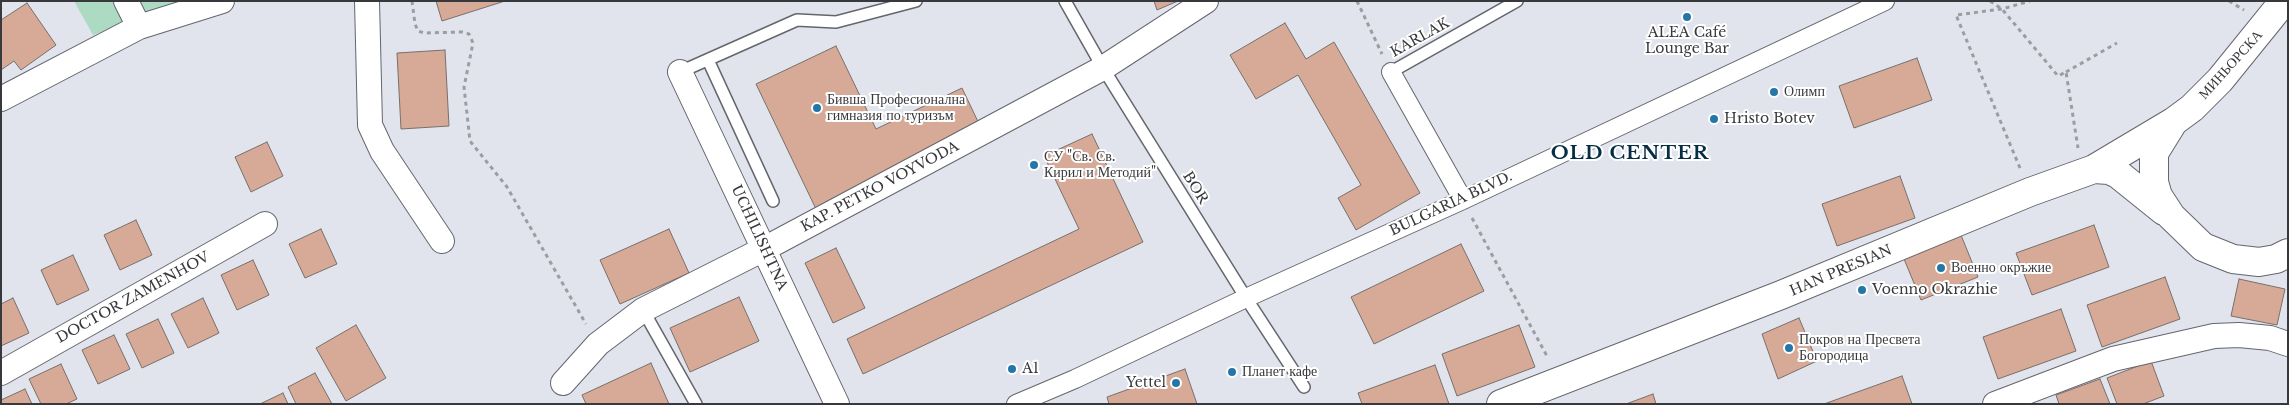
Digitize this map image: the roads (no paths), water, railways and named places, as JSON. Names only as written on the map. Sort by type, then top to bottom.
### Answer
[{"type":"street","points":[[126,1],[139,27]]},
{"type":"street","points":[[1,99],[139,27],[222,1]]},
{"type":"street","points":[[367,1],[370,125],[382,152],[442,241]]},
{"type":"street","name":"KAP. PETKO VOYVODA","points":[[563,383],[598,344],[643,310],[764,249],[1103,68],[1206,1]]},
{"type":"street","name":"BULGARIA BLVD.","points":[[1016,404],[1075,379],[1246,298],[1462,200],[1885,1]]},
{"type":"street","name":"МИНЬОРСКА","points":[[2173,122],[2192,108],[2220,80],[2284,1]]},
{"type":"street","name":"UCHILISHTNA","points":[[680,72],[837,404]]},
{"type":"street","points":[[1391,72],[1462,200]]},
{"type":"street","points":[[2171,216],[2158,196],[2154,182],[2154,153],[2173,122]]},
{"type":"street","name":"HAN PRESIAN","points":[[1501,404],[1781,296],[2030,192],[2088,171],[2173,122]]},
{"type":"street","points":[[2088,171],[2109,170],[2131,182],[2155,205],[2171,216],[2203,247],[2233,259],[2259,262],[2276,259],[2288,254]]},
{"type":"street","name":"DOCTOR ZAMENHOV","points":[[1,373],[266,224]]},
{"type":"street","points":[[1995,404],[2113,358],[2214,336],[2239,335],[2270,338],[2288,344]]},
{"type":"lane","points":[[680,72],[797,20],[836,22],[916,1]]},
{"type":"lane","name":"BOR","points":[[1065,1],[1103,68],[1246,298],[1304,387]]},
{"type":"lane","name":"KARLAK","points":[[1391,72],[1517,1]]},
{"type":"lane","points":[[708,60],[773,201]]},
{"type":"lane","points":[[643,310],[696,404]]},
{"type":"place","name":"ALEA Café Lounge Bar","points":[[1687,17]]},
{"type":"place","name":"Олимп","points":[[1774,92]]},
{"type":"place","name":"Бивша Професионална гимназия по туризъм","points":[[817,108]]},
{"type":"place","name":"Hristo Botev","points":[[1714,119]]},
{"type":"place","name":"СУ \"Св. Св. Кирил и Методий\"","points":[[1034,165]]},
{"type":"place","name":"Военно окръжие","points":[[1941,268]]},
{"type":"place","name":"Voenno Okrazhie","points":[[1862,290]]},
{"type":"place","name":"Покров на Пресвета Богородица","points":[[1789,348]]},
{"type":"place","name":"A1","points":[[1012,369]]},
{"type":"place","name":"Планет кафе","points":[[1232,372]]},
{"type":"place","name":"Yettel","points":[[1176,383]]},
{"type":"district","name":"OLD CENTER","points":[[1630,154]]}]
